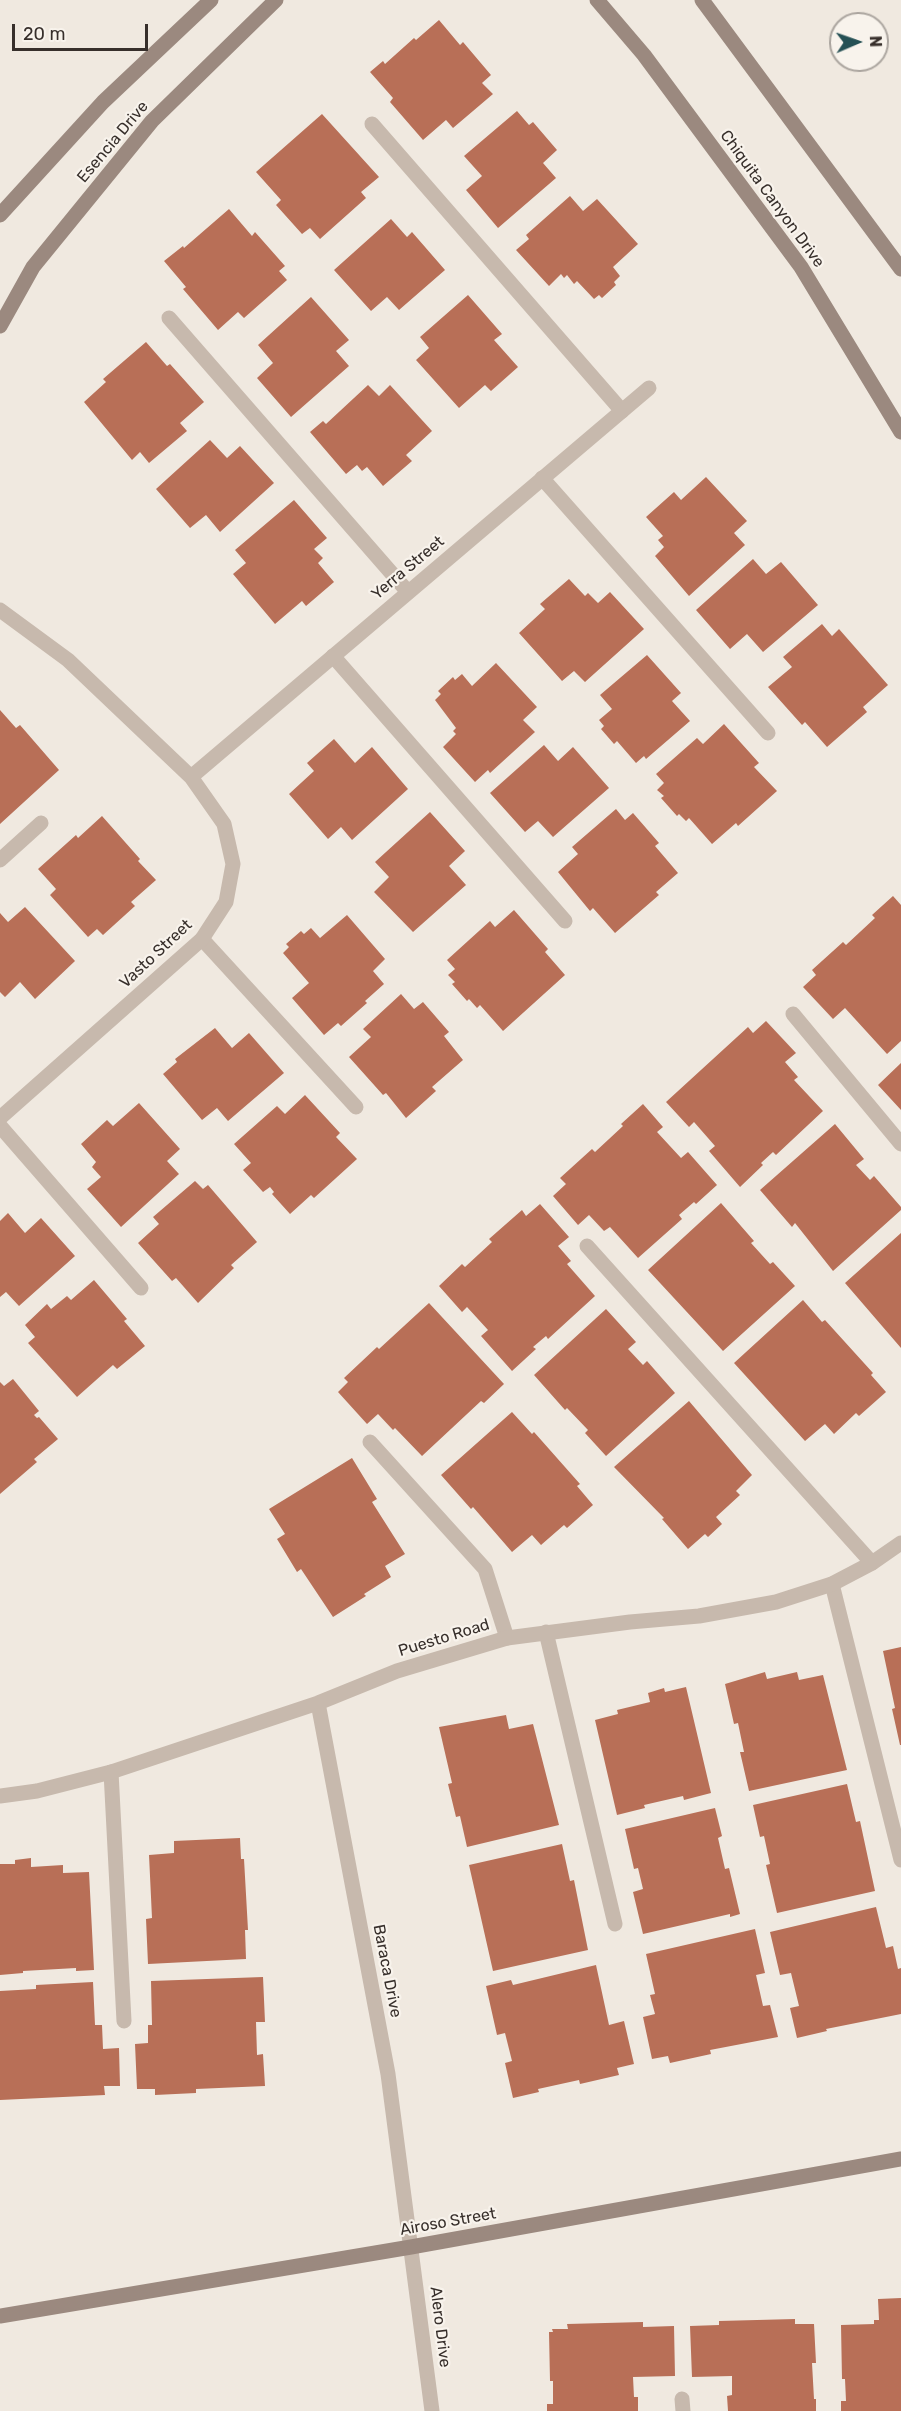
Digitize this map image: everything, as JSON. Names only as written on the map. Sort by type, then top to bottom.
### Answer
[{"type":"street","name":"Esencia Drive","points":[[0,215],[104,102],[211,0]]},
{"type":"street","name":"Esencia Drive","points":[[0,326],[33,267],[152,121],[276,0]]},
{"type":"street","name":"Chiquita Canyon Drive","points":[[597,0],[644,55],[801,267],[901,432]]},
{"type":"street","points":[[702,0],[901,269]]},
{"type":"street","points":[[372,124],[622,411]]},
{"type":"street","points":[[169,318],[408,592]]},
{"type":"street","name":"Yerra Street","points":[[191,777],[649,388]]},
{"type":"street","points":[[542,478],[768,733]]},
{"type":"street","name":"Vasto Street","points":[[0,610],[68,660],[191,777],[224,824],[233,864],[226,902],[202,939],[0,1118]]},
{"type":"street","points":[[333,656],[565,921]]},
{"type":"street","points":[[0,860],[41,823]]},
{"type":"street","points":[[202,939],[356,1107]]},
{"type":"street","points":[[794,1014],[901,1144]]},
{"type":"street","points":[[0,1126],[141,1288]]},
{"type":"street","points":[[587,1246],[872,1563]]},
{"type":"street","points":[[370,1442],[485,1569],[507,1638]]},
{"type":"street","name":"Puesto Road","points":[[0,1796],[37,1791],[111,1772],[318,1703],[397,1671],[507,1638],[699,1617],[776,1602],[832,1584],[872,1563],[901,1543]]},
{"type":"street","points":[[832,1584],[901,1860]]},
{"type":"street","points":[[546,1632],[615,1924]]},
{"type":"street","name":"Baraca Drive","points":[[318,1703],[388,2074],[411,2247]]},
{"type":"street","points":[[111,1772],[124,2020]]},
{"type":"street","name":"Airoso Street","points":[[0,2316],[411,2247],[901,2159]]},
{"type":"street","name":"Alero Drive","points":[[411,2247],[432,2411]]},
{"type":"building","points":[[439,20],[460,45],[463,42],[491,75],[482,83],[493,94],[453,128],[446,120],[423,140],[390,102],[393,98],[370,72],[383,61],[385,64],[414,38],[416,40]]},
{"type":"building","points":[[517,111],[529,125],[533,122],[557,150],[543,163],[556,178],[498,228],[466,190],[482,176],[464,156]]},
{"type":"building","points":[[322,114],[379,177],[361,192],[366,198],[320,239],[310,228],[302,234],[276,205],[281,200],[256,172]]},
{"type":"building","points":[[570,196],[583,211],[597,199],[638,244],[613,267],[620,276],[614,282],[616,285],[602,298],[599,295],[594,299],[577,281],[574,284],[567,275],[564,278],[561,274],[549,286],[516,250],[529,239],[526,235]]},
{"type":"building","points":[[229,209],[252,236],[255,232],[285,266],[279,271],[287,280],[244,318],[238,312],[218,330],[183,289],[186,287],[164,261],[183,246],[184,248]]},
{"type":"building","points":[[391,219],[407,237],[412,232],[445,270],[399,310],[387,297],[371,311],[334,270]]},
{"type":"building","points":[[468,295],[502,334],[494,340],[518,367],[491,391],[485,385],[459,408],[416,360],[429,348],[420,337]]},
{"type":"building","points":[[311,297],[349,340],[336,351],[349,366],[291,417],[257,378],[273,363],[258,345]]},
{"type":"building","points":[[146,342],[167,366],[170,364],[204,402],[180,423],[187,431],[149,463],[140,452],[132,460],[84,402],[106,382],[103,379]]},
{"type":"building","points":[[368,385],[379,396],[390,385],[432,431],[406,455],[412,461],[383,486],[367,467],[362,471],[357,465],[346,474],[310,432],[323,421],[326,424]]},
{"type":"building","points":[[210,440],[227,458],[240,446],[274,483],[220,532],[206,515],[190,528],[156,489]]},
{"type":"building","points":[[706,477],[747,521],[734,533],[745,545],[689,596],[655,556],[664,547],[658,540],[663,536],[646,517],[674,492],[681,500]]},
{"type":"building","points":[[294,500],[327,538],[314,549],[323,558],[318,563],[334,582],[306,606],[302,601],[275,624],[233,574],[246,563],[235,550]]},
{"type":"building","points":[[753,559],[766,574],[781,562],[818,605],[763,652],[747,634],[730,649],[696,610]]},
{"type":"building","points":[[569,579],[585,596],[588,593],[598,603],[610,592],[644,629],[585,682],[574,671],[562,681],[519,633],[545,609],[540,604]]},
{"type":"building","points":[[822,624],[832,636],[839,629],[888,685],[863,707],[867,712],[827,747],[805,722],[802,725],[768,687],[792,667],[783,657]]},
{"type":"building","points":[[647,655],[681,693],[672,701],[690,721],[646,759],[644,756],[636,763],[617,741],[614,744],[601,729],[604,726],[599,720],[612,709],[600,695]]},
{"type":"building","points":[[496,663],[537,707],[523,720],[535,732],[490,773],[488,770],[475,782],[443,747],[456,734],[453,731],[456,728],[435,700],[441,694],[438,691],[453,677],[455,680],[462,674],[472,686]]},
{"type":"building","points":[[0,710],[16,728],[20,725],[59,770],[0,824]]},
{"type":"building","points":[[724,724],[759,763],[754,767],[777,791],[738,826],[736,823],[712,844],[689,818],[686,821],[679,814],[677,816],[661,798],[664,796],[657,790],[664,783],[656,774],[697,738],[703,744]]},
{"type":"building","points":[[334,739],[355,763],[372,747],[408,789],[352,840],[341,827],[328,839],[289,794],[314,771],[307,763]]},
{"type":"building","points":[[544,745],[558,761],[573,747],[609,788],[553,837],[538,821],[525,832],[490,793]]},
{"type":"building","points":[[616,809],[625,820],[633,813],[659,843],[655,846],[678,873],[656,892],[659,895],[615,933],[593,908],[590,911],[558,872],[578,854],[572,847]]},
{"type":"building","points":[[430,812],[465,851],[449,866],[466,885],[413,932],[374,892],[389,877],[375,862]]},
{"type":"building","points":[[102,816],[156,880],[131,902],[135,906],[103,935],[97,929],[88,937],[50,895],[56,889],[38,869],[76,835],[78,838]]},
{"type":"building","points":[[893,896],[901,905],[901,1041],[887,1054],[845,1008],[833,1019],[803,987],[816,975],[812,970],[843,942],[846,945],[875,918],[872,915]]},
{"type":"building","points":[[25,907],[75,961],[35,999],[20,982],[5,997],[0,992],[0,913],[8,922]]},
{"type":"building","points":[[514,910],[548,949],[545,952],[565,975],[503,1031],[480,1005],[477,1008],[469,999],[467,1001],[452,984],[455,982],[448,975],[455,969],[447,960],[490,921],[495,927]]},
{"type":"building","points":[[347,915],[385,959],[373,971],[384,984],[341,1026],[338,1023],[324,1035],[292,998],[309,983],[283,953],[289,947],[286,944],[301,931],[304,934],[311,928],[320,938]]},
{"type":"building","points":[[401,994],[414,1009],[423,1002],[449,1032],[444,1036],[463,1060],[432,1087],[436,1091],[406,1118],[386,1093],[383,1095],[349,1057],[371,1037],[363,1029]]},
{"type":"building","points":[[766,1021],[796,1053],[785,1062],[798,1077],[794,1080],[823,1111],[776,1155],[773,1152],[740,1187],[709,1151],[715,1146],[694,1122],[689,1127],[666,1102],[748,1027],[753,1033]]},
{"type":"building","points":[[215,1028],[232,1048],[249,1033],[284,1073],[228,1121],[217,1108],[202,1120],[163,1074],[177,1062],[175,1059]]},
{"type":"building","points":[[901,1063],[901,1110],[878,1085]]},
{"type":"building","points":[[305,1095],[340,1133],[336,1137],[357,1159],[314,1198],[311,1195],[290,1214],[272,1194],[274,1192],[270,1187],[263,1192],[243,1170],[251,1163],[234,1144],[277,1106],[285,1114]]},
{"type":"building","points":[[139,1103],[180,1149],[167,1161],[179,1174],[121,1227],[87,1189],[101,1177],[92,1167],[96,1162],[81,1144],[107,1120],[113,1126]]},
{"type":"building","points":[[643,1104],[663,1127],[657,1132],[681,1158],[688,1152],[717,1185],[696,1204],[694,1202],[679,1215],[682,1219],[638,1258],[610,1227],[604,1231],[589,1215],[578,1225],[553,1196],[566,1184],[560,1178],[592,1149],[595,1152]]},
{"type":"building","points":[[835,1124],[864,1159],[856,1165],[870,1180],[874,1176],[901,1207],[901,1210],[833,1271],[795,1223],[792,1227],[760,1190]]},
{"type":"building","points":[[195,1181],[203,1189],[208,1185],[257,1242],[231,1265],[234,1268],[198,1303],[176,1278],[172,1281],[138,1243],[159,1224],[153,1217]]},
{"type":"building","points":[[721,1203],[754,1241],[751,1243],[795,1286],[723,1351],[648,1270]]},
{"type":"building","points":[[540,1204],[569,1237],[558,1246],[571,1261],[567,1264],[595,1296],[548,1339],[546,1336],[533,1347],[536,1349],[512,1371],[481,1336],[488,1330],[467,1307],[462,1312],[439,1286],[462,1264],[465,1267],[492,1242],[489,1239],[522,1210],[526,1216]]},
{"type":"building","points":[[8,1213],[25,1233],[41,1218],[75,1256],[19,1306],[6,1292],[0,1297],[0,1221]]},
{"type":"building","points":[[901,1233],[901,1348],[845,1283]]},
{"type":"building","points":[[94,1280],[127,1319],[124,1321],[145,1346],[117,1369],[113,1365],[77,1397],[28,1343],[35,1337],[25,1325],[47,1304],[51,1309],[67,1296],[71,1300]]},
{"type":"building","points":[[803,1300],[822,1322],[825,1320],[873,1373],[871,1375],[886,1392],[859,1416],[856,1413],[834,1434],[825,1424],[805,1441],[734,1363]]},
{"type":"building","points":[[429,1303],[504,1384],[484,1403],[481,1401],[422,1456],[378,1414],[367,1424],[338,1392],[348,1382],[344,1378]]},
{"type":"building","points":[[606,1309],[636,1342],[628,1349],[643,1365],[647,1361],[675,1393],[606,1456],[585,1433],[588,1430],[567,1408],[565,1410],[534,1375]]},
{"type":"building","points":[[13,1379],[39,1411],[34,1415],[39,1417],[58,1439],[34,1459],[37,1462],[0,1494],[0,1382],[4,1386]]},
{"type":"building","points":[[689,1401],[752,1475],[736,1491],[740,1495],[716,1517],[722,1524],[708,1537],[705,1534],[688,1549],[662,1519],[664,1518],[614,1467]]},
{"type":"building","points":[[512,1412],[532,1434],[534,1432],[580,1484],[577,1486],[593,1505],[567,1528],[564,1525],[541,1545],[532,1535],[512,1552],[473,1507],[471,1509],[441,1475]]},
{"type":"building","points":[[352,1458],[377,1499],[372,1502],[405,1554],[385,1566],[391,1577],[333,1617],[301,1569],[297,1572],[277,1539],[285,1534],[269,1509]]},
{"type":"building","points":[[901,1647],[901,1745],[900,1745],[883,1651]]},
{"type":"building","points":[[765,1672],[767,1679],[797,1672],[799,1680],[823,1675],[847,1770],[749,1791],[740,1752],[744,1752],[738,1723],[734,1724],[725,1684]]},
{"type":"building","points":[[686,1687],[711,1793],[684,1800],[683,1796],[644,1805],[645,1808],[617,1815],[595,1720],[618,1714],[617,1710],[650,1702],[648,1693],[664,1688],[665,1692]]},
{"type":"building","points":[[506,1715],[509,1729],[533,1724],[559,1825],[467,1847],[460,1816],[456,1817],[448,1784],[452,1783],[439,1727]]},
{"type":"building","points":[[847,1784],[856,1822],[860,1821],[875,1891],[777,1913],[766,1865],[770,1864],[764,1836],[760,1837],[753,1805]]},
{"type":"building","points":[[715,1808],[722,1836],[718,1838],[725,1869],[729,1868],[740,1914],[730,1917],[730,1914],[643,1934],[633,1892],[643,1889],[638,1868],[634,1869],[625,1829]]},
{"type":"building","points":[[240,1838],[241,1859],[244,1859],[248,1930],[245,1930],[246,1959],[148,1964],[146,1919],[152,1918],[149,1855],[174,1853],[174,1841]]},
{"type":"building","points":[[562,1844],[570,1881],[574,1880],[588,1950],[493,1971],[469,1865]]},
{"type":"building","points":[[31,1858],[31,1867],[63,1865],[63,1873],[89,1872],[94,1970],[76,1971],[76,1968],[23,1971],[23,1973],[0,1975],[0,1864],[15,1864],[15,1860]]},
{"type":"building","points":[[876,1907],[886,1948],[893,1946],[898,1969],[901,1968],[901,2014],[826,2029],[827,2031],[797,2038],[790,2008],[799,2006],[791,1973],[780,1975],[770,1932]]},
{"type":"building","points":[[755,1929],[765,1973],[756,1975],[763,2006],[770,2005],[778,2037],[710,2050],[711,2054],[670,2063],[668,2056],[652,2059],[643,2017],[655,2014],[650,1995],[655,1994],[646,1954]]},
{"type":"building","points":[[596,1965],[609,2025],[624,2021],[634,2064],[617,2068],[619,2075],[580,2084],[579,2080],[538,2089],[539,2092],[513,2098],[505,2063],[512,2061],[505,2033],[497,2035],[486,1986],[511,1980],[513,1985]]},
{"type":"building","points":[[263,1977],[265,2022],[256,2022],[257,2055],[263,2054],[265,2086],[196,2089],[196,2093],[155,2095],[155,2089],[137,2089],[135,2044],[148,2043],[148,2025],[152,2025],[151,1981]]},
{"type":"building","points":[[93,1982],[95,2025],[102,2025],[103,2049],[119,2048],[120,2086],[104,2086],[105,2095],[0,2100],[0,1991],[36,1989],[36,1985]]},
{"type":"building","points":[[901,2298],[901,2411],[841,2411],[841,2401],[846,2401],[845,2379],[842,2379],[841,2325],[874,2324],[874,2320],[879,2320],[878,2299]]},
{"type":"building","points":[[795,2319],[795,2324],[814,2324],[816,2363],[812,2363],[816,2411],[728,2411],[727,2396],[732,2395],[732,2376],[692,2377],[690,2326],[719,2325],[719,2321]]},
{"type":"building","points":[[643,2322],[643,2327],[674,2326],[675,2376],[633,2377],[634,2397],[638,2397],[638,2411],[547,2411],[547,2404],[553,2404],[549,2332],[553,2332],[552,2329],[568,2329],[567,2324]]}]
